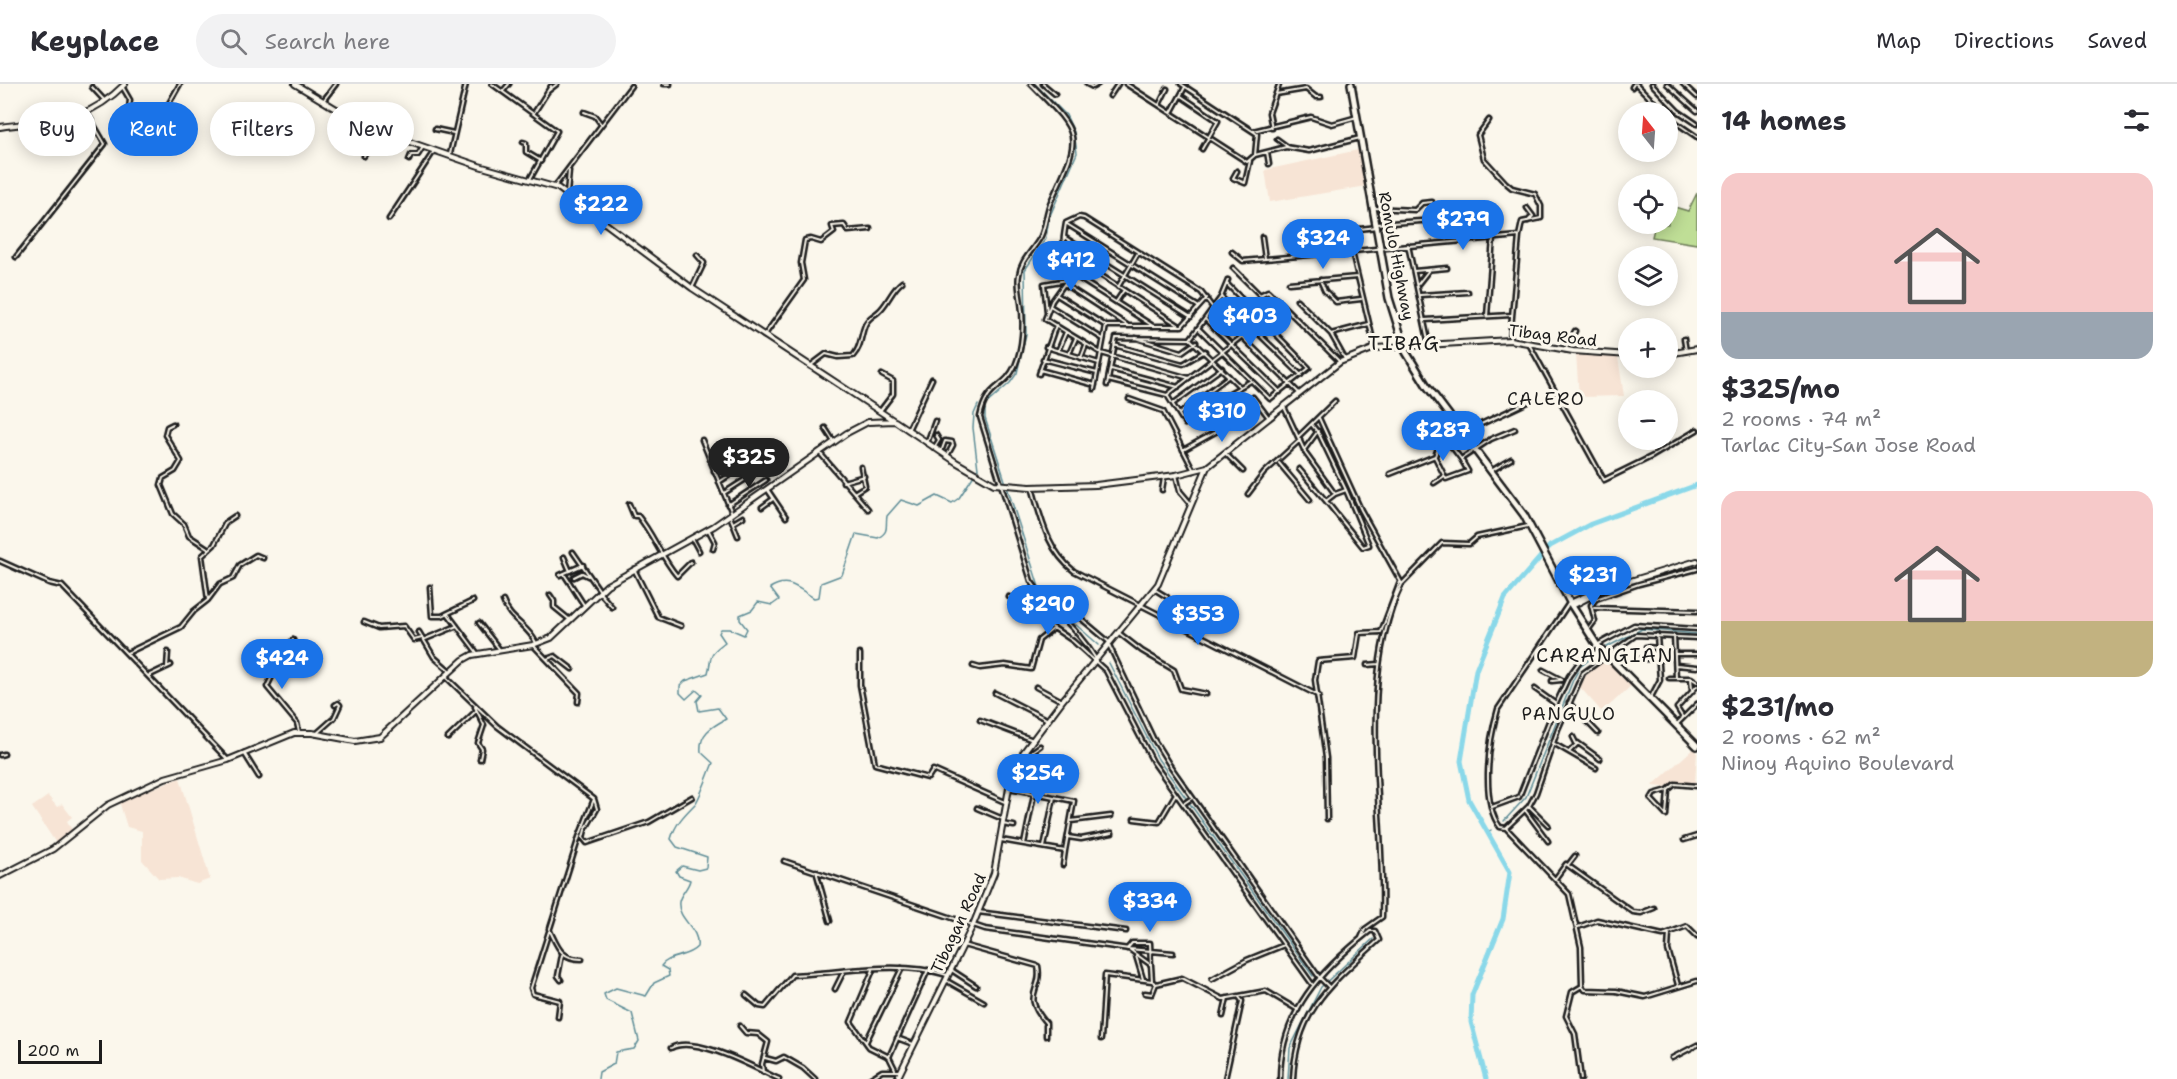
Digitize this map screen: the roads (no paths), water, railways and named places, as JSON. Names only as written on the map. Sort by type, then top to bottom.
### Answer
[{"type":"highway","name":"Romulo Highway","points":[[1350,84],[1392,314],[1403,346],[1418,374],[1530,525],[1587,632],[1605,655],[1697,746]]},
{"type":"main road","points":[[296,84],[327,103]]},
{"type":"main road","points":[[96,107],[123,86]]},
{"type":"main road","points":[[0,127],[18,125]]},
{"type":"main road","points":[[414,144],[449,156],[555,186],[692,288],[970,472],[1000,485]]},
{"type":"main road","name":"Tibag Road","points":[[1000,485],[1032,487],[1096,485],[1164,477],[1207,467],[1340,362],[1375,348],[1510,340],[1565,350],[1618,354]]},
{"type":"main road","points":[[1678,352],[1697,349]]},
{"type":"main road","points":[[0,876],[53,849],[120,799],[165,778],[228,760],[299,732],[355,741],[380,737],[463,660],[478,654],[535,644],[550,638],[599,591],[634,569],[708,529],[834,442],[868,422],[895,421]]},
{"type":"main road","name":"Tibagan Road","points":[[897,1079],[973,925],[994,873],[1009,788],[1025,751],[1062,701],[1154,589],[1207,467]]},
{"type":"main road","points":[[1570,603],[1603,590],[1697,561]]},
{"type":"street","points":[[169,102],[180,84]]},
{"type":"street","points":[[323,101],[336,84]]},
{"type":"street","points":[[449,156],[466,84]]},
{"type":"street","points":[[492,84],[557,131],[530,179]]},
{"type":"street","points":[[503,92],[509,84]]},
{"type":"street","points":[[548,91],[557,84]]},
{"type":"street","points":[[664,84],[670,84]]},
{"type":"street","points":[[1031,84],[1066,120],[1072,138],[1073,151],[1069,165],[1047,209],[1041,235],[1020,269],[1018,281],[1022,325],[1015,364],[1003,381],[986,396],[980,414],[1000,485],[1031,581],[1043,598],[1074,626],[1106,670],[1144,745],[1176,795],[1312,984]]},
{"type":"street","points":[[1043,84],[1055,94]]},
{"type":"street","points":[[1087,84],[1093,87],[1098,84]]},
{"type":"street","points":[[1110,96],[1118,84]]},
{"type":"street","points":[[1126,84],[1245,161],[1250,161]]},
{"type":"street","points":[[1181,84],[1258,135],[1255,155],[1250,161],[1245,183],[1233,178],[1237,171]]},
{"type":"street","points":[[1652,84],[1678,111],[1697,124]]},
{"type":"street","points":[[1667,84],[1697,111]]},
{"type":"street","points":[[1683,84],[1697,97]]},
{"type":"street","points":[[555,186],[630,85]]},
{"type":"street","points":[[1272,128],[1269,113],[1279,85]]},
{"type":"street","points":[[1634,85],[1653,102]]},
{"type":"street","points":[[123,86],[130,102]]},
{"type":"street","points":[[534,113],[551,86]]},
{"type":"street","points":[[92,87],[105,101]]},
{"type":"street","points":[[1171,113],[1185,87]]},
{"type":"street","points":[[1159,105],[1167,89]]},
{"type":"street","points":[[1276,94],[1306,89],[1316,97],[1321,97]]},
{"type":"street","points":[[1181,96],[1218,120],[1202,149]]},
{"type":"street","points":[[584,112],[595,116],[601,124]]},
{"type":"street","points":[[1252,130],[1272,128],[1311,117],[1318,117],[1332,124],[1357,117]]},
{"type":"street","points":[[1489,120],[1478,135],[1483,158],[1510,187],[1529,191],[1538,197],[1542,216],[1536,221],[1520,224],[1510,340]]},
{"type":"street","points":[[1678,125],[1696,139]]},
{"type":"street","points":[[96,128],[105,144],[96,155]]},
{"type":"street","points":[[435,129],[454,133]]},
{"type":"street","points":[[1255,155],[1288,147],[1309,151],[1360,138]]},
{"type":"street","points":[[1277,139],[1288,147]]},
{"type":"street","points":[[522,142],[526,143],[526,152],[541,161]]},
{"type":"street","points":[[408,160],[411,155],[418,155],[423,147]]},
{"type":"street","points":[[389,219],[434,151]]},
{"type":"street","points":[[1267,152],[1269,164]]},
{"type":"street","points":[[16,257],[96,156]]},
{"type":"street","points":[[567,194],[569,171]]},
{"type":"street","points":[[1373,208],[1415,210],[1422,203],[1432,202]]},
{"type":"street","points":[[1527,208],[1533,216],[1528,221]]},
{"type":"street","points":[[1066,224],[1077,218],[1084,218],[1207,298],[1213,308],[1300,394]]},
{"type":"street","points":[[1290,237],[1436,220]]},
{"type":"street","points":[[764,336],[804,280],[801,263],[805,240],[821,242],[834,232],[832,226],[835,224],[844,225],[848,231],[870,229]]},
{"type":"street","points":[[1066,224],[1063,248],[1080,262],[1180,326]]},
{"type":"street","points":[[1066,224],[1199,307]]},
{"type":"street","points":[[1232,252],[1240,261],[1519,236]]},
{"type":"street","points":[[1064,237],[1191,317]]},
{"type":"street","points":[[1262,237],[1265,259]]},
{"type":"street","points":[[1486,316],[1493,238]]},
{"type":"street","points":[[1408,245],[1430,345]]},
{"type":"street","points":[[1352,251],[1375,348]]},
{"type":"street","points":[[1118,287],[1139,253]]},
{"type":"street","points":[[692,288],[704,263],[697,255]]},
{"type":"street","points":[[1080,262],[1056,295],[1045,318],[1101,353],[1190,378]]},
{"type":"street","points":[[1233,268],[1260,295],[1268,291],[1340,362]]},
{"type":"street","points":[[1414,271],[1447,268]]},
{"type":"street","points":[[1417,285],[1428,270]]},
{"type":"street","points":[[1072,274],[1153,326]]},
{"type":"street","points":[[1289,282],[1358,277]]},
{"type":"street","points":[[1047,312],[1044,284],[1067,280]]},
{"type":"street","points":[[1320,280],[1325,291],[1335,302],[1362,299]]},
{"type":"street","points":[[810,366],[826,354],[838,357],[853,356],[860,348],[864,327],[870,316],[879,312],[895,288],[902,282]]},
{"type":"street","points":[[1190,339],[1198,328],[1205,319],[1221,297],[1228,282],[1309,365],[1309,368],[1270,399],[1198,328]]},
{"type":"street","points":[[1064,284],[1128,326]]},
{"type":"street","points":[[1116,302],[1124,291]]},
{"type":"street","points":[[1420,295],[1468,292]]},
{"type":"street","points":[[1056,295],[1106,326],[1180,326],[1207,298]]},
{"type":"street","points":[[1221,297],[1301,375]]},
{"type":"street","points":[[1297,300],[1331,334],[1345,359]]},
{"type":"street","points":[[1050,306],[1103,339]]},
{"type":"street","points":[[1425,320],[1511,315]]},
{"type":"street","points":[[1205,319],[1280,392]]},
{"type":"street","points":[[1167,395],[1263,320]]},
{"type":"street","points":[[1331,334],[1368,324]]},
{"type":"street","points":[[1038,374],[1056,326]]},
{"type":"street","points":[[1094,389],[1106,326]]},
{"type":"street","points":[[1565,350],[1575,331]]},
{"type":"street","points":[[1058,351],[1066,332]]},
{"type":"street","points":[[1070,354],[1076,338]]},
{"type":"street","points":[[1107,385],[1117,338],[1136,338],[1190,339],[1214,359],[1240,387]]},
{"type":"street","points":[[1136,338],[1182,352],[1196,342]]},
{"type":"street","points":[[1684,339],[1686,351]]},
{"type":"street","points":[[1528,342],[1604,480],[1653,456],[1697,430]]},
{"type":"street","points":[[1081,358],[1086,345]]},
{"type":"street","points":[[1114,345],[1183,364],[1205,351]]},
{"type":"street","points":[[1046,348],[1099,363]]},
{"type":"street","points":[[1043,358],[1097,373]]},
{"type":"street","points":[[1173,404],[1222,368]]},
{"type":"street","points":[[1110,369],[1178,387]]},
{"type":"street","points":[[1040,370],[1095,385]]},
{"type":"street","points":[[880,411],[894,390],[893,381],[882,375]]},
{"type":"street","points":[[1179,414],[1229,376]]},
{"type":"street","points":[[908,430],[932,379]]},
{"type":"street","points":[[1108,380],[1167,395],[1184,423],[1188,423],[1251,381]]},
{"type":"street","points":[[1253,396],[1269,419]]},
{"type":"street","points":[[1129,399],[1161,409],[1194,471]]},
{"type":"street","points":[[1248,494],[1264,473],[1278,462],[1335,401]]},
{"type":"street","points":[[1462,433],[1527,402]]},
{"type":"street","points":[[1284,407],[1315,470],[1335,494]]},
{"type":"street","points":[[1319,418],[1361,510],[1401,583],[1386,632],[1380,664],[1376,747],[1383,863],[1382,917],[1365,929],[1361,938]]},
{"type":"street","points":[[927,443],[935,421]]},
{"type":"street","points":[[173,424],[167,427],[165,435],[181,461],[175,471],[163,478],[161,485],[173,514],[184,524],[189,536],[209,549]]},
{"type":"street","points":[[1299,469],[1363,548],[1369,545],[1318,431],[1312,425]]},
{"type":"street","points":[[825,428],[834,442]]},
{"type":"street","points":[[1183,450],[1221,429]]},
{"type":"street","points":[[1461,459],[1496,436],[1515,429]]},
{"type":"street","points":[[1304,450],[1318,431]]},
{"type":"street","points":[[934,448],[939,440],[936,435]]},
{"type":"street","points":[[702,440],[724,493],[738,536]]},
{"type":"street","points":[[941,452],[945,441],[952,442],[954,445],[947,457]]},
{"type":"street","points":[[1434,483],[1443,477],[1447,479],[1467,472],[1461,459],[1447,444],[1438,448],[1435,456],[1443,477]]},
{"type":"street","points":[[714,471],[751,446],[763,468],[724,493]]},
{"type":"street","points":[[819,452],[868,508]]},
{"type":"street","points":[[1226,454],[1243,471]]},
{"type":"street","points":[[1390,474],[1435,456]]},
{"type":"street","points":[[719,482],[757,457]]},
{"type":"street","points":[[1491,471],[1511,459]]},
{"type":"street","points":[[1278,462],[1310,500]]},
{"type":"street","points":[[854,493],[865,486],[861,467]]},
{"type":"street","points":[[1176,475],[1180,491],[1192,505]]},
{"type":"street","points":[[843,482],[864,476]]},
{"type":"street","points":[[1162,490],[1164,477]]},
{"type":"street","points":[[728,505],[765,480]]},
{"type":"street","points":[[1032,487],[1047,538],[1063,563],[1087,579],[1319,696]]},
{"type":"street","points":[[767,489],[786,517]]},
{"type":"street","points":[[1326,501],[1346,490]]},
{"type":"street","points":[[762,507],[774,499]]},
{"type":"street","points":[[628,504],[634,516],[638,516],[649,530],[662,555],[677,576],[691,562]]},
{"type":"street","points":[[208,600],[203,554],[220,537],[225,522],[235,516]]},
{"type":"street","points":[[733,523],[743,518]]},
{"type":"street","points":[[1327,819],[1327,765],[1315,680],[1318,661],[1355,658],[1359,633],[1381,632],[1401,583],[1442,543],[1469,544],[1480,536],[1530,525]]},
{"type":"street","points":[[708,529],[715,545],[713,549]]},
{"type":"street","points":[[692,538],[699,551]]},
{"type":"street","points":[[573,552],[612,607]]},
{"type":"street","points":[[127,653],[181,627],[194,610],[208,600],[220,584],[233,578],[240,565],[256,555],[263,558]]},
{"type":"street","points":[[564,557],[570,571]]},
{"type":"street","points":[[0,561],[62,586],[228,760]]},
{"type":"street","points":[[583,565],[562,575],[584,604]]},
{"type":"street","points":[[634,569],[658,616],[681,626]]},
{"type":"street","points":[[1587,632],[1595,621],[1591,603],[1602,596],[1673,573],[1697,569]]},
{"type":"street","points":[[574,577],[582,573],[591,577]]},
{"type":"street","points":[[430,587],[432,616],[448,614],[473,601]]},
{"type":"street","points":[[1154,589],[1167,597]]},
{"type":"street","points":[[1052,594],[1109,644],[1153,738],[1191,799],[1328,986]]},
{"type":"street","points":[[550,595],[554,601],[554,607],[570,620]]},
{"type":"street","points":[[1009,597],[1021,602],[1033,614],[1096,659]]},
{"type":"street","points":[[503,602],[509,613],[530,632],[535,644],[547,659],[579,693],[578,702]]},
{"type":"street","points":[[1570,603],[1498,709],[1487,784],[1494,819],[1500,827],[1506,828],[1569,894],[1578,927],[1582,986]]},
{"type":"street","points":[[1593,608],[1697,611]]},
{"type":"street","points":[[448,614],[478,654]]},
{"type":"street","points":[[364,622],[379,628],[404,626],[414,640],[458,626]]},
{"type":"street","points":[[478,622],[500,650]]},
{"type":"street","points":[[1492,807],[1519,797],[1564,681],[1597,645],[1634,625],[1697,629]]},
{"type":"street","points":[[973,666],[980,668],[1005,665],[1031,669],[1039,640],[1054,628]]},
{"type":"street","points":[[419,632],[434,657],[450,671]]},
{"type":"street","points":[[1119,633],[1142,651],[1174,670],[1181,689],[1206,694]]},
{"type":"street","points":[[1506,828],[1529,806],[1536,793],[1553,743],[1583,672],[1636,635],[1697,638]]},
{"type":"street","points":[[1649,699],[1660,684],[1657,635]]},
{"type":"street","points":[[1674,636],[1676,678]]},
{"type":"street","points":[[293,640],[286,647],[267,687],[297,723],[299,732]]},
{"type":"street","points":[[1646,647],[1658,648]]},
{"type":"street","points":[[167,667],[168,652]]},
{"type":"street","points":[[860,654],[860,685],[875,764],[928,778],[934,771],[1006,803]]},
{"type":"street","points":[[1675,654],[1697,654]]},
{"type":"street","points":[[547,659],[555,656],[572,669]]},
{"type":"street","points":[[1641,659],[1659,659]]},
{"type":"street","points":[[1367,665],[1380,664]]},
{"type":"street","points":[[148,676],[171,665]]},
{"type":"street","points":[[1676,666],[1697,667]]},
{"type":"street","points":[[1543,670],[1564,681]]},
{"type":"street","points":[[445,675],[476,709],[594,799],[597,809],[583,838],[587,843],[649,822],[692,797]]},
{"type":"street","points":[[1670,678],[1691,678],[1697,684],[1677,708],[1683,718]]},
{"type":"street","points":[[1691,678],[1692,691]]},
{"type":"street","points":[[1552,681],[1564,681]]},
{"type":"street","points":[[1036,687],[1062,701]]},
{"type":"street","points":[[1535,689],[1556,704]]},
{"type":"street","points":[[995,693],[1048,720]]},
{"type":"street","points":[[316,734],[339,711],[340,705],[338,703],[335,705]]},
{"type":"street","points":[[1569,703],[1598,734]]},
{"type":"street","points":[[1676,725],[1697,704]]},
{"type":"street","points":[[448,738],[476,709]]},
{"type":"street","points":[[476,709],[484,725],[478,743],[482,748],[480,759]]},
{"type":"street","points":[[980,720],[1033,740]]},
{"type":"street","points":[[1573,737],[1576,743],[1600,759]]},
{"type":"street","points":[[1553,743],[1596,768]]},
{"type":"street","points":[[1570,751],[1576,743]]},
{"type":"street","points":[[1025,751],[1031,753],[1040,747]]},
{"type":"street","points":[[244,753],[259,777]]},
{"type":"street","points":[[0,755],[4,754]]},
{"type":"street","points":[[1668,790],[1665,815],[1650,798],[1656,792],[1668,790],[1675,784],[1697,786]]},
{"type":"street","points":[[1009,788],[1074,801],[1063,865]]},
{"type":"street","points":[[1024,844],[1034,794]]},
{"type":"street","points":[[1134,819],[1159,822],[1176,795]]},
{"type":"street","points":[[1044,848],[1054,797]]},
{"type":"street","points":[[558,1017],[560,1001],[533,994],[531,990],[549,929],[594,799]]},
{"type":"street","points":[[1184,804],[1191,799]]},
{"type":"street","points":[[1529,806],[1548,825]]},
{"type":"street","points":[[977,808],[1014,826]]},
{"type":"street","points":[[1524,810],[1548,841]]},
{"type":"street","points":[[1071,821],[1111,816]]},
{"type":"street","points":[[1068,837],[1081,839],[1112,833]]},
{"type":"street","points":[[1683,840],[1697,836]]},
{"type":"street","points":[[999,839],[1065,851]]},
{"type":"street","points":[[1555,879],[1575,856]]},
{"type":"street","points":[[784,861],[990,930],[1173,953]]},
{"type":"street","points":[[1562,861],[1633,912],[1641,913],[1654,908]]},
{"type":"street","points":[[816,871],[830,921]]},
{"type":"street","points":[[978,912],[1126,931]]},
{"type":"street","points":[[1578,927],[1597,920],[1663,935],[1687,926],[1697,936]]},
{"type":"street","points":[[549,929],[562,955],[558,976],[561,980]]},
{"type":"street","points":[[1280,1079],[1284,1046],[1298,1010],[1312,984],[1361,938],[1373,930],[1380,939],[1328,986],[1311,1009],[1303,1025],[1294,1056],[1293,1079]]},
{"type":"street","points":[[1669,933],[1668,950],[1678,986]]},
{"type":"street","points":[[1128,949],[1132,943],[1149,943],[1152,950],[1152,981]]},
{"type":"street","points":[[963,945],[1038,966],[1033,1002],[1037,1014],[1047,1023],[1046,1036]]},
{"type":"street","points":[[1212,979],[1247,960],[1284,945]]},
{"type":"street","points":[[1128,949],[1151,965]]},
{"type":"street","points":[[1135,953],[1143,980]]},
{"type":"street","points":[[562,955],[582,959]]},
{"type":"street","points":[[866,1042],[902,968]]},
{"type":"street","points":[[746,995],[765,1007],[792,975],[902,968],[928,970],[946,977],[984,1002]]},
{"type":"street","points":[[874,969],[850,1020],[866,1042],[889,1057],[895,1069]]},
{"type":"street","points":[[950,969],[976,986]]},
{"type":"street","points":[[889,1057],[928,970]]},
{"type":"street","points":[[835,989],[844,971]]},
{"type":"street","points":[[1101,1039],[1105,975],[1152,981],[1156,984]]},
{"type":"street","points":[[1145,993],[1152,994],[1156,984],[1175,977],[1182,978],[1217,998],[1239,997],[1269,991],[1298,1010]]},
{"type":"street","points":[[1582,986],[1589,991],[1607,990],[1646,997],[1697,981]]},
{"type":"street","points":[[1581,1079],[1575,1034],[1567,1022],[1566,1013],[1572,992],[1582,986]]},
{"type":"street","points":[[1226,1079],[1242,1002],[1239,997]]},
{"type":"street","points":[[1223,1016],[1227,998]]},
{"type":"street","points":[[740,1026],[746,1033],[766,1039],[769,1044],[762,1064],[762,1072]]},
{"type":"street","points":[[897,1038],[913,1044]]},
{"type":"street","points":[[671,1048],[679,1044],[697,1045],[779,1079]]},
{"type":"street","points":[[1672,1058],[1697,1045]]},
{"type":"street","points":[[765,1058],[776,1061],[784,1057],[815,1079]]},
{"type":"street","points":[[869,1079],[876,1072],[895,1069],[900,1071]]},
{"type":"waterway","points":[[1035,84],[1066,115],[1074,132],[1077,153],[1049,218],[1046,238],[1025,270],[1026,334],[1017,373],[1010,383],[985,405],[985,418],[1039,587],[1059,610],[1099,645]]},
{"type":"waterway","points":[[598,1079],[599,1072],[614,1064],[616,1052],[634,1049],[639,1041],[632,1013],[606,1000],[604,994],[616,988],[646,996],[654,983],[669,976],[668,970],[661,966],[665,962],[697,947],[695,934],[679,908],[680,899],[690,880],[679,876],[676,871],[682,866],[698,870],[706,868],[707,857],[677,847],[671,839],[678,824],[697,801],[713,763],[701,752],[702,740],[711,728],[726,719],[718,708],[699,711],[697,701],[702,695],[696,690],[686,699],[680,693],[680,686],[685,681],[708,673],[713,653],[725,642],[719,633],[721,629],[730,629],[744,635],[747,629],[740,620],[740,615],[752,610],[758,602],[772,605],[779,600],[770,588],[783,583],[793,585],[814,598],[819,597],[821,583],[842,575],[856,534],[878,538],[882,535],[886,529],[887,516],[901,500],[919,506],[937,496],[952,503],[959,498],[978,469],[973,428],[974,414],[978,405]]},
{"type":"waterway","points":[[1486,1079],[1471,1022],[1472,995],[1503,919],[1510,872],[1469,800],[1461,761],[1476,670],[1505,598],[1550,546],[1591,524],[1697,485]]},
{"type":"waterway","points":[[1605,648],[1642,629],[1697,634]]},
{"type":"waterway","points":[[1504,821],[1526,797],[1580,667],[1599,652]]},
{"type":"waterway","points":[[1109,663],[1158,759],[1313,976]]},
{"type":"waterway","points":[[1487,833],[1491,830]]},
{"type":"waterway","points":[[1288,1079],[1290,1048],[1321,987],[1373,939]]},
{"type":"district","name":"TIBAG","points":[[1404,343]]},
{"type":"district","name":"CALERO","points":[[1546,399]]},
{"type":"district","name":"CARANGIAN","points":[[1605,655]]},
{"type":"district","name":"PANGULO","points":[[1569,714]]}]
